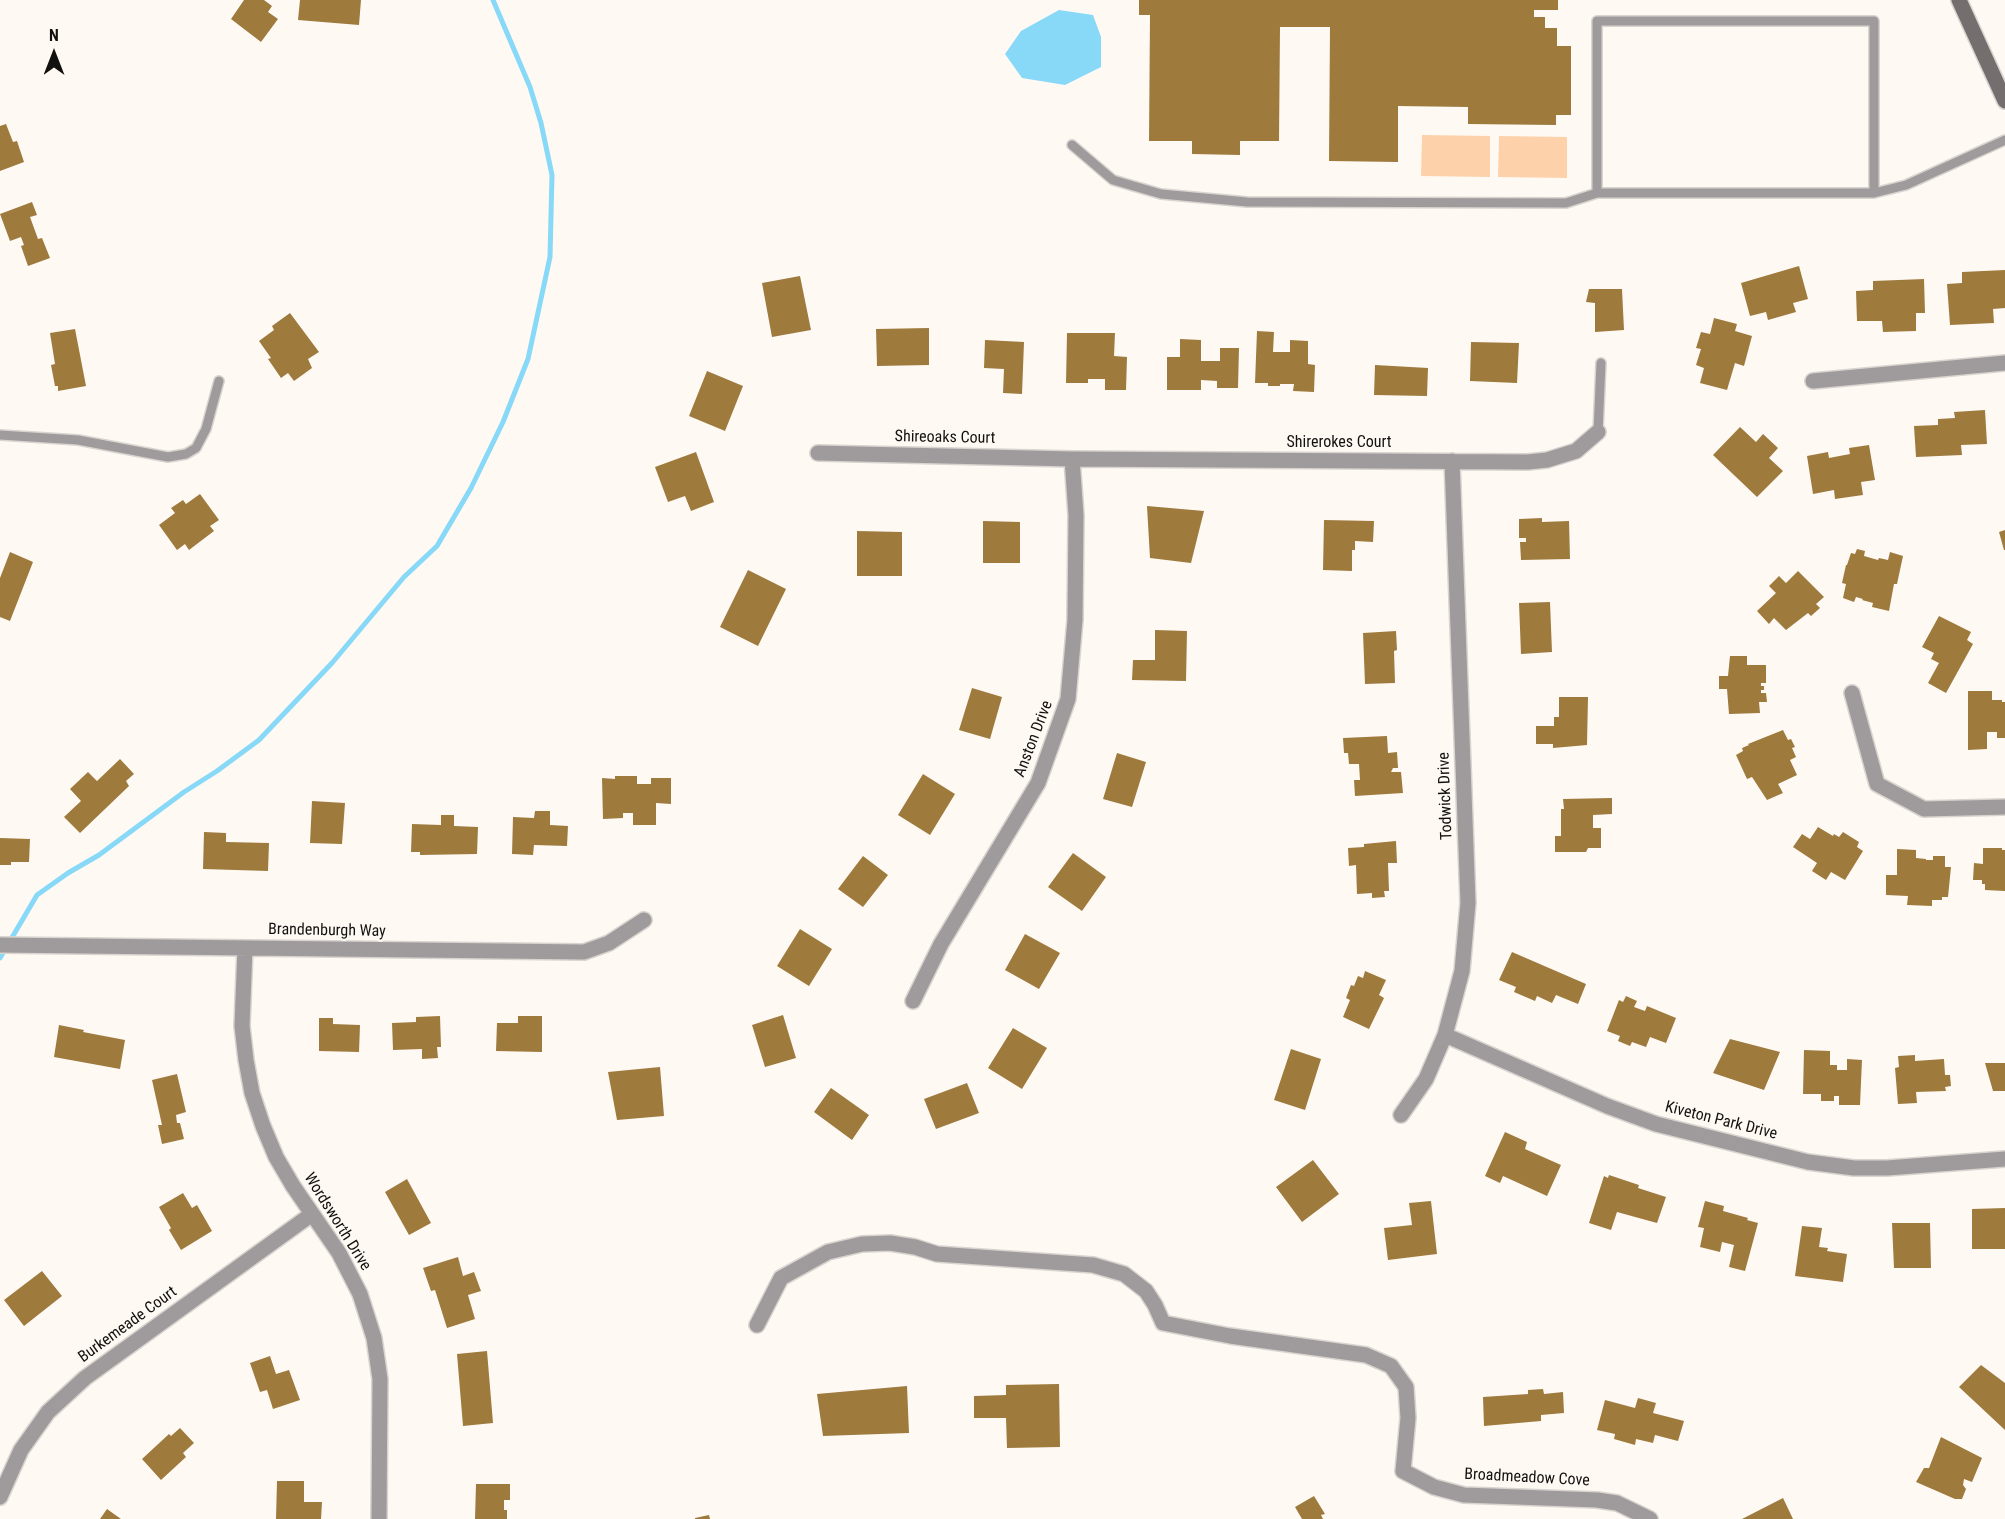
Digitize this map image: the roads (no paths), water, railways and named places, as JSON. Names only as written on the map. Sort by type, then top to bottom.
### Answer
[{"type":"street","points":[[1959,0],[2005,101]]},
{"type":"street","points":[[1814,381],[2005,363]]},
{"type":"street","name":"Shirerokes Court","points":[[1072,459],[1528,462],[1547,460],[1576,451],[1598,432]]},
{"type":"street","name":"Shireoaks Court","points":[[818,453],[1072,459]]},
{"type":"street","name":"Anston Drive","points":[[913,1001],[941,944],[1038,783],[1068,699],[1075,620],[1076,516],[1072,459]]},
{"type":"street","name":"Todwick Drive","points":[[1401,1115],[1426,1079],[1444,1035],[1462,971],[1468,903],[1452,461]]},
{"type":"street","points":[[1852,693],[1878,784],[1924,809],[2005,807]]},
{"type":"street","name":"Brandenburgh Way","points":[[0,945],[584,952],[609,943],[644,920]]},
{"type":"street","name":"Wordsworth Drive","points":[[245,948],[242,1026],[252,1093],[276,1157],[339,1253],[360,1294],[374,1338],[380,1379],[379,1519]]},
{"type":"street","name":"Kiveton Park Drive","points":[[1444,1035],[1607,1106],[1656,1124],[1808,1162],[1854,1168],[1887,1168],[2005,1159]]},
{"type":"street","name":"Burkemeade Court","points":[[0,1497],[21,1450],[48,1412],[85,1378],[312,1214]]},
{"type":"street","name":"Broadmeadow Cove","points":[[757,1325],[781,1278],[828,1252],[862,1244],[890,1243],[915,1246],[937,1254],[1093,1265],[1124,1274],[1146,1291],[1162,1323],[1230,1336],[1366,1354],[1391,1366],[1406,1387],[1408,1418],[1403,1471],[1434,1487],[1464,1495],[1597,1500],[1617,1503],[1650,1519]]},
{"type":"lane","points":[[1597,193],[1597,21],[1874,21],[1874,193]]},
{"type":"lane","points":[[1072,145],[1113,180],[1161,194],[1247,202],[1566,203],[1597,193],[1874,193],[1906,185],[2005,140]]},
{"type":"lane","points":[[1598,432],[1601,363]]},
{"type":"lane","points":[[0,435],[78,440],[168,457],[186,454],[196,448],[206,429],[219,381]]},
{"type":"water","points":[[1059,10],[1093,15],[1101,37],[1101,67],[1065,85],[1022,78],[1005,54],[1021,31]]},
{"type":"waterway","points":[[0,958],[37,895],[99,855],[259,740],[332,663],[404,577],[437,546],[471,488],[503,422],[528,359],[550,257],[552,175],[541,123],[530,87],[493,0]]}]
